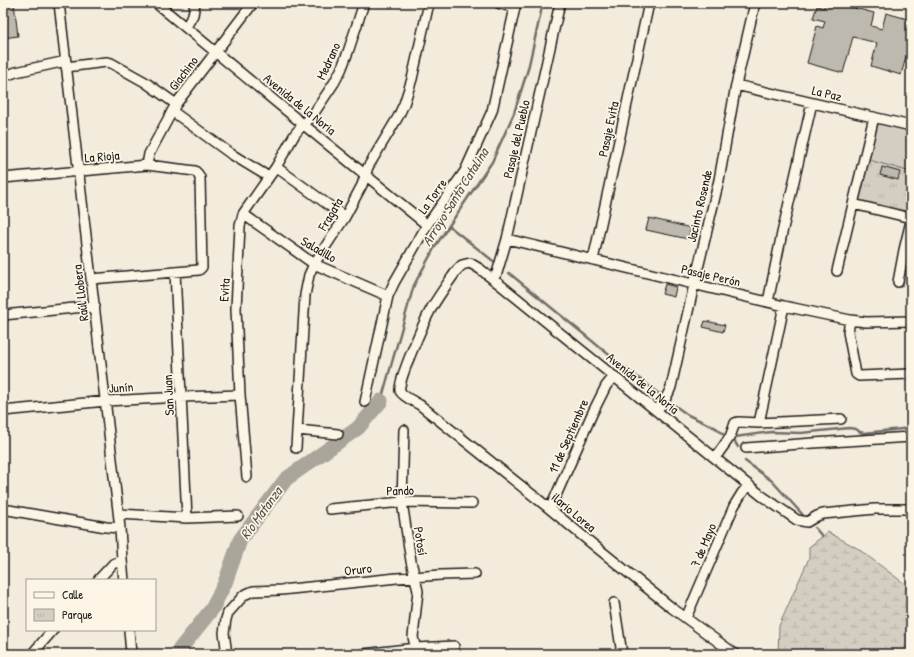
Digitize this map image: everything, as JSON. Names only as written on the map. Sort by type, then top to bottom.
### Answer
[{"type":"street","name":"Raúl Llobera","points":[[59,3],[106,401],[120,528],[124,579]]},
{"type":"street","name":"Avenida de la Noria","points":[[156,3],[427,225]]},
{"type":"street","points":[[186,27],[193,15],[195,3]]},
{"type":"street","name":"Giachino","points":[[148,165],[149,154],[174,108],[253,3]]},
{"type":"street","name":"Medrano","points":[[304,124],[312,116],[341,70],[364,3]]},
{"type":"street","name":"Fragata","points":[[296,448],[305,295],[309,275],[314,264],[345,217],[362,185],[368,167],[398,117],[404,104],[412,80],[429,3]]},
{"type":"street","points":[[498,3],[516,5]]},
{"type":"street","name":"Pasaje del Pueblo","points":[[493,279],[497,273],[507,239],[560,3]]},
{"type":"street","name":"Pasaje Evita","points":[[593,260],[649,3]]},
{"type":"street","name":"Jacinto Rosende","points":[[657,410],[665,401],[671,387],[719,180],[736,84],[755,3]]},
{"type":"street","name":"La Torre","points":[[365,402],[388,296],[427,225],[465,171],[492,110],[516,5]]},
{"type":"street","points":[[3,77],[16,72],[66,64],[111,63],[145,82],[174,108],[231,154],[269,177]]},
{"type":"street","name":"La Paz","points":[[736,84],[911,126]]},
{"type":"street","points":[[768,302],[782,233],[812,103]]},
{"type":"street","points":[[837,271],[874,118]]},
{"type":"street","name":"Evita","points":[[247,476],[240,395],[236,309],[240,226],[243,214],[276,167],[295,134],[304,124]]},
{"type":"street","name":"La Rioja","points":[[3,178],[148,165],[195,171],[200,178],[202,267],[199,270],[175,272]]},
{"type":"street","points":[[276,167],[345,217]]},
{"type":"street","points":[[853,204],[911,218]]},
{"type":"street","name":"Saladillo","points":[[243,214],[314,264],[388,296]]},
{"type":"street","points":[[898,282],[907,251],[911,221]]},
{"type":"street","name":"Pasaje Perón","points":[[507,239],[694,285],[850,320],[866,322],[911,321]]},
{"type":"street","name":"Avenida de la Noria","points":[[399,387],[431,309],[456,270],[470,263],[493,279],[762,496],[790,516],[808,522],[823,514],[875,509],[911,509]]},
{"type":"street","points":[[91,279],[175,272]]},
{"type":"street","name":"San Juan","points":[[175,272],[187,518]]},
{"type":"street","points":[[3,315],[94,306]]},
{"type":"street","points":[[759,423],[784,306]]},
{"type":"street","points":[[850,320],[848,332],[856,374],[859,376],[911,374]]},
{"type":"street","name":"11 de Septiembre","points":[[550,509],[592,414],[606,386],[614,376]]},
{"type":"street","name":"ilario Lorea","points":[[399,387],[403,394],[420,405],[672,608],[735,654]]},
{"type":"street","name":"Junín","points":[[3,411],[106,401],[181,396],[240,395]]},
{"type":"street","points":[[715,458],[730,437],[735,423],[738,422],[759,423],[842,419]]},
{"type":"street","points":[[297,430],[338,434]]},
{"type":"street","name":"Potosí","points":[[404,430],[402,502],[411,561],[418,591],[413,637],[417,651]]},
{"type":"street","points":[[746,448],[911,437]]},
{"type":"street","name":"7 de Mayo","points":[[686,618],[734,506],[749,485]]},
{"type":"street","name":"Pando","points":[[330,509],[402,502],[472,503]]},
{"type":"street","points":[[3,509],[106,527],[120,528]]},
{"type":"street","points":[[118,514],[187,518],[238,516]]},
{"type":"street","points":[[99,579],[113,564],[122,560]]},
{"type":"street","name":"Oruro","points":[[227,654],[224,633],[228,613],[244,595],[253,591],[282,590],[441,575],[475,574]]},
{"type":"street","points":[[614,603],[622,654]]},
{"type":"street","points":[[32,654],[52,631]]},
{"type":"street","points":[[129,631],[131,654]]},
{"type":"street","points":[[363,654],[417,651],[454,646]]},
{"type":"green space","points":[[877,121],[911,130],[911,172],[866,159]]},
{"type":"green space","points":[[866,159],[911,172],[911,192],[905,213],[858,200]]},
{"type":"green space","points":[[828,532],[857,548],[909,587],[911,590],[911,654],[778,654],[779,626],[809,558],[809,547]]},
{"type":"building","points":[[3,3],[14,3],[18,36],[3,38]]},
{"type":"building","points":[[825,3],[836,3],[874,13],[871,26],[882,29],[886,13],[911,20],[911,39],[901,75],[871,66],[877,43],[853,37],[843,73],[807,63],[817,26],[823,28],[825,21],[813,18],[817,6],[824,8]]},
{"type":"building","points":[[882,167],[900,172],[898,180],[880,175]]},
{"type":"building","points":[[649,218],[691,228],[688,239],[646,230]]},
{"type":"building","points":[[665,284],[676,287],[674,297],[662,294]]},
{"type":"building","points":[[705,321],[725,325],[723,332],[703,327]]},
{"type":"waterway","name":"Arroyo Santa Catalina","points":[[381,401],[414,285],[436,245],[492,162],[514,113],[528,69],[543,3]]},
{"type":"waterway","points":[[449,226],[497,264]]},
{"type":"waterway","points":[[509,273],[663,397]]},
{"type":"waterway","name":"Río Matanza","points":[[176,654],[212,609],[225,583],[240,540],[286,479],[358,428],[381,401]]},
{"type":"waterway","points":[[674,405],[688,415],[716,428],[725,436]]},
{"type":"waterway","points":[[732,440],[735,442],[735,437],[771,432],[801,433],[849,428],[856,429],[864,433],[911,428]]},
{"type":"waterway","points":[[735,442],[738,447]]},
{"type":"waterway","points":[[745,461],[772,481],[803,515]]},
{"type":"waterway","points":[[815,528],[822,536]]}]
